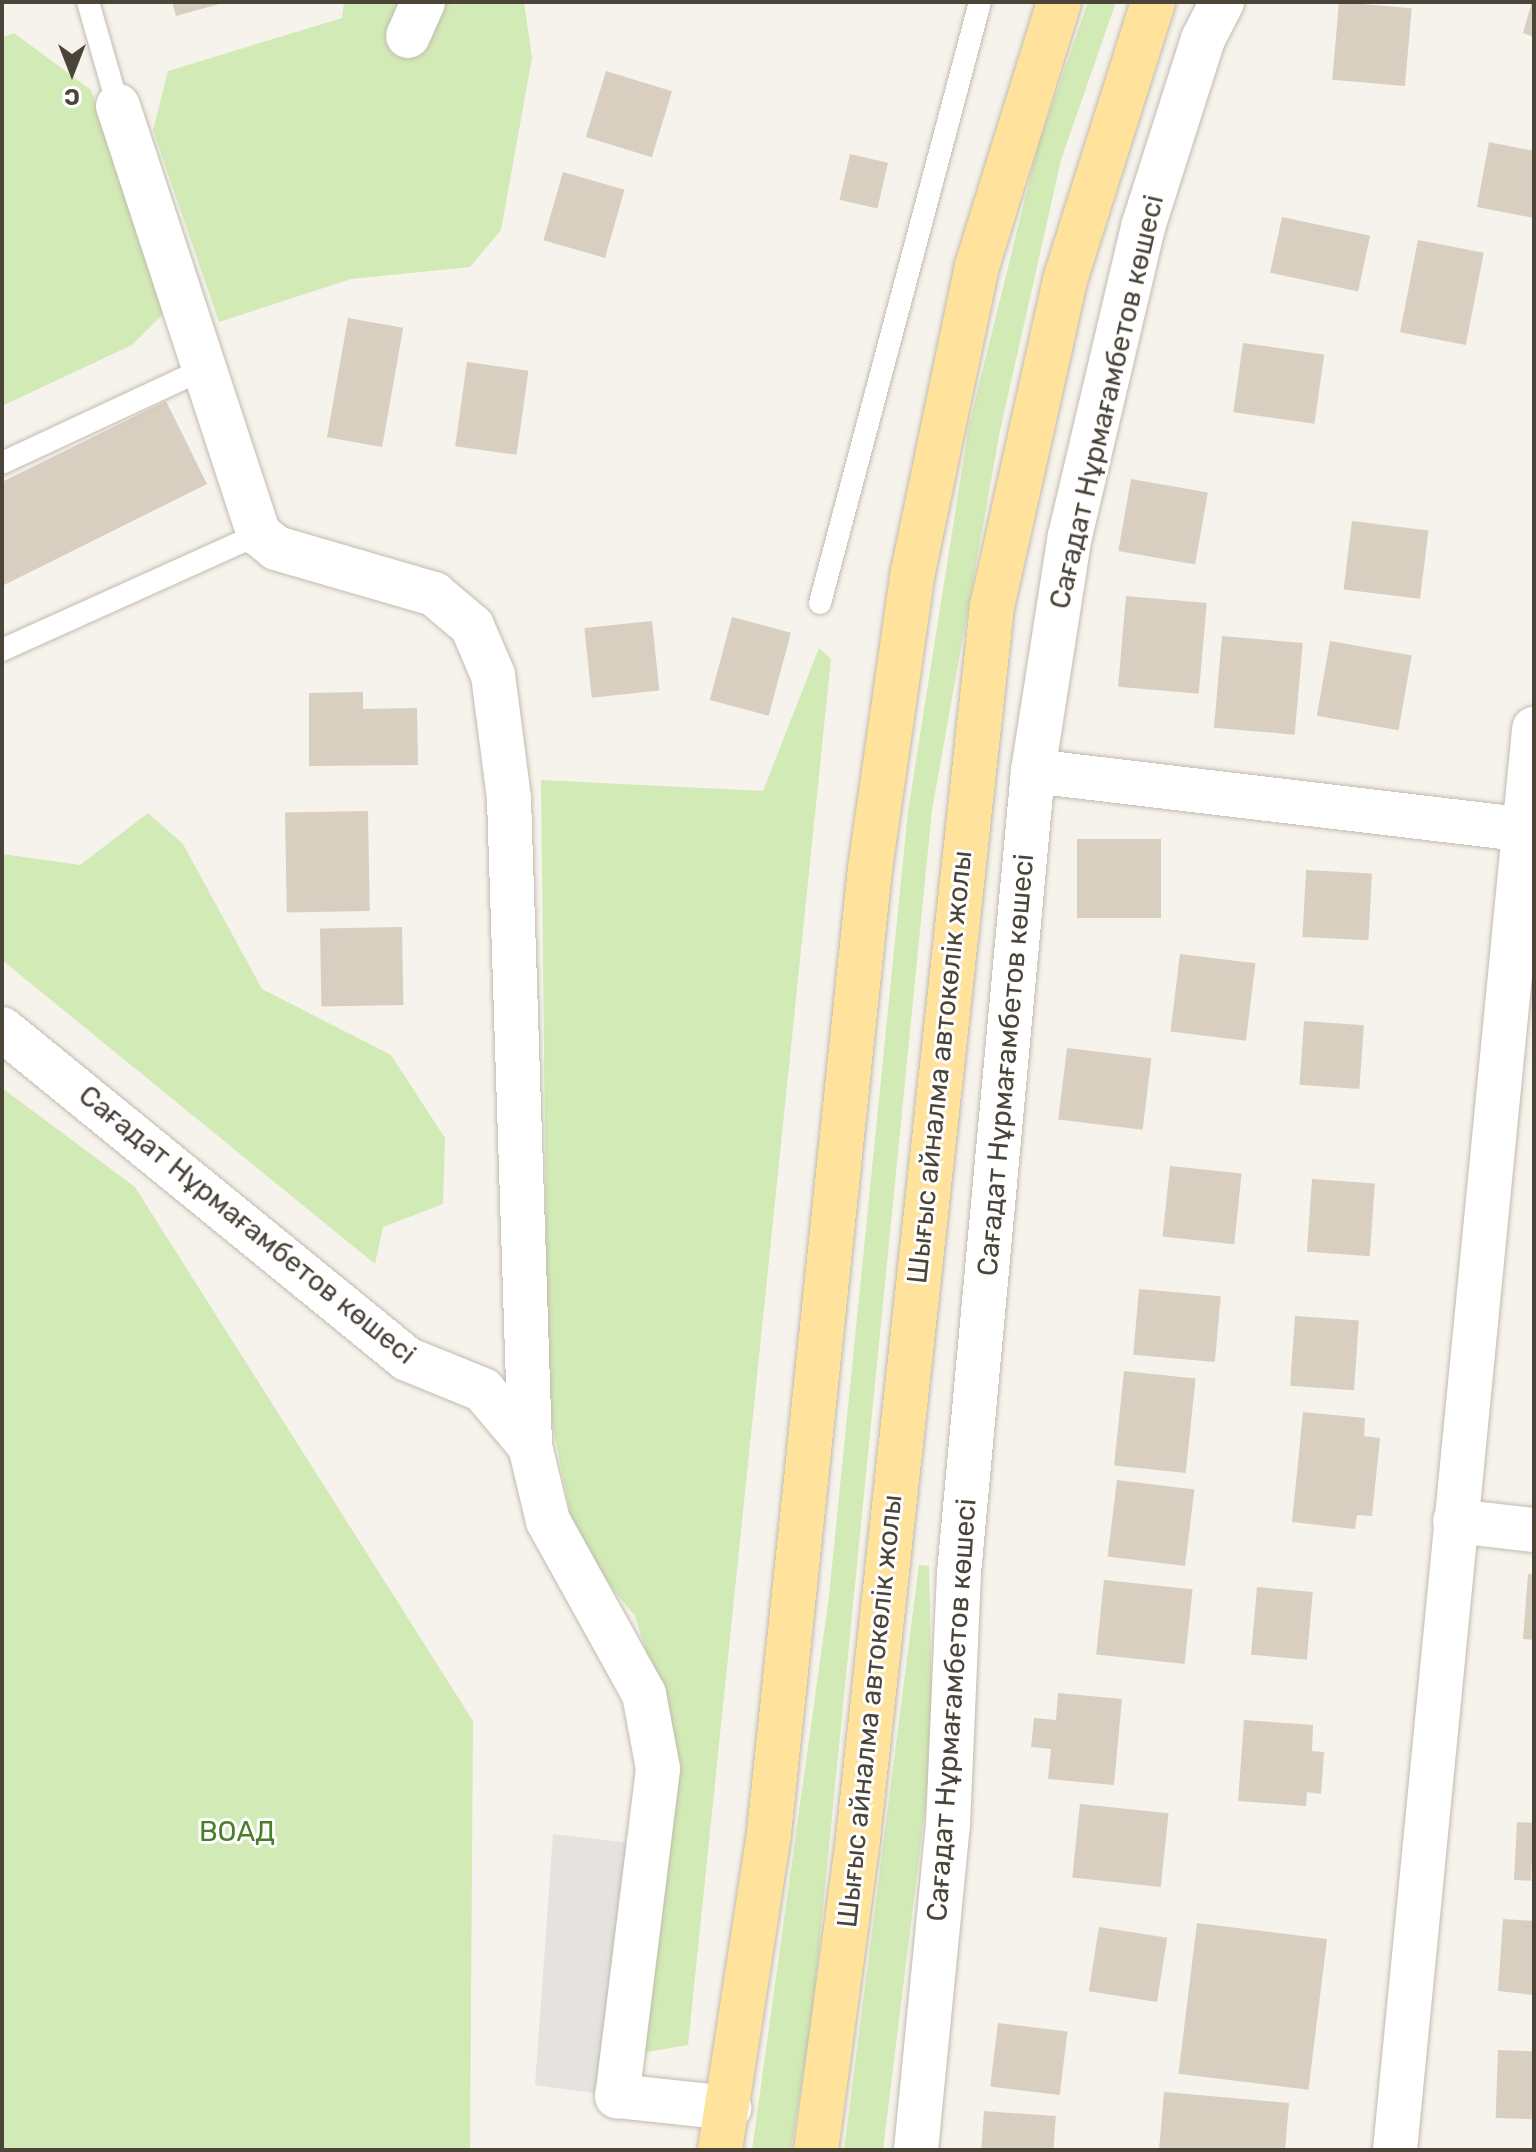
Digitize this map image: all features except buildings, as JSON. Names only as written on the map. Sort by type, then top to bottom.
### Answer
[{"type":"main road","points":[[720,2150],[729,2108],[800,1566],[870,869],[913,572],[977,266],[1059,2]]},
{"type":"main road","name":"Шығыс айналма автокөлік жолы","points":[[816,2150],[858,1838],[992,607],[1065,280],[1153,2]]},
{"type":"street","name":"Сағадат Нұрмағамбетов көшесі","points":[[916,2150],[948,1825],[959,1573],[1033,771],[1070,536],[1143,227],[1203,39],[1222,2]]},
{"type":"street","points":[[118,106],[259,534]]},
{"type":"street","name":"Сағадат Нұрмағамбетов көшесі","points":[[259,534],[276,548],[434,594],[472,626],[493,675],[509,799],[530,1446],[548,1521],[644,1694],[658,1769],[617,2096],[729,2108]]},
{"type":"street","points":[[1395,2150],[1520,829],[1531,774],[1534,729]]},
{"type":"street","points":[[1033,771],[1520,829]]},
{"type":"street","name":"Сағадат Нұрмағамбетов көшесі","points":[[2,1029],[407,1359],[483,1390],[530,1446]]},
{"type":"street","points":[[1455,1521],[1534,1530]]},
{"type":"lane","points":[[88,2],[118,106]]},
{"type":"lane","points":[[820,603],[980,2]]},
{"type":"lane","points":[[2,463],[204,369]]},
{"type":"lane","points":[[2,650],[259,534]]},
{"type":"green space","points":[[344,2],[524,2],[532,58],[501,230],[470,267],[351,279],[219,322],[153,130],[168,71],[342,18]]},
{"type":"green space","points":[[1088,2],[1116,2],[1061,160],[1000,431],[932,810],[812,2018],[791,2150],[752,2150],[829,1596],[908,811],[969,425],[1038,146]]},
{"type":"green space","points":[[14,33],[91,90],[165,312],[132,345],[2,406],[2,38]]},
{"type":"green space","points":[[819,648],[831,659],[688,2045],[641,2053],[663,1705],[635,1616],[605,1580],[571,1517],[548,1403],[541,780],[763,791]]},
{"type":"green space","points":[[148,813],[183,844],[262,989],[391,1055],[445,1138],[443,1204],[383,1227],[375,1264],[2,960],[2,854],[80,865]]},
{"type":"green space","name":"ВОАД","points":[[2,1088],[135,1187],[473,1721],[470,2150],[2,2150]]},
{"type":"green space","points":[[919,1565],[929,1566],[933,1745],[883,2150],[844,2150]]},
{"type":"shaded area","points":[[553,1834],[649,1845],[617,2096],[535,2085]]}]
